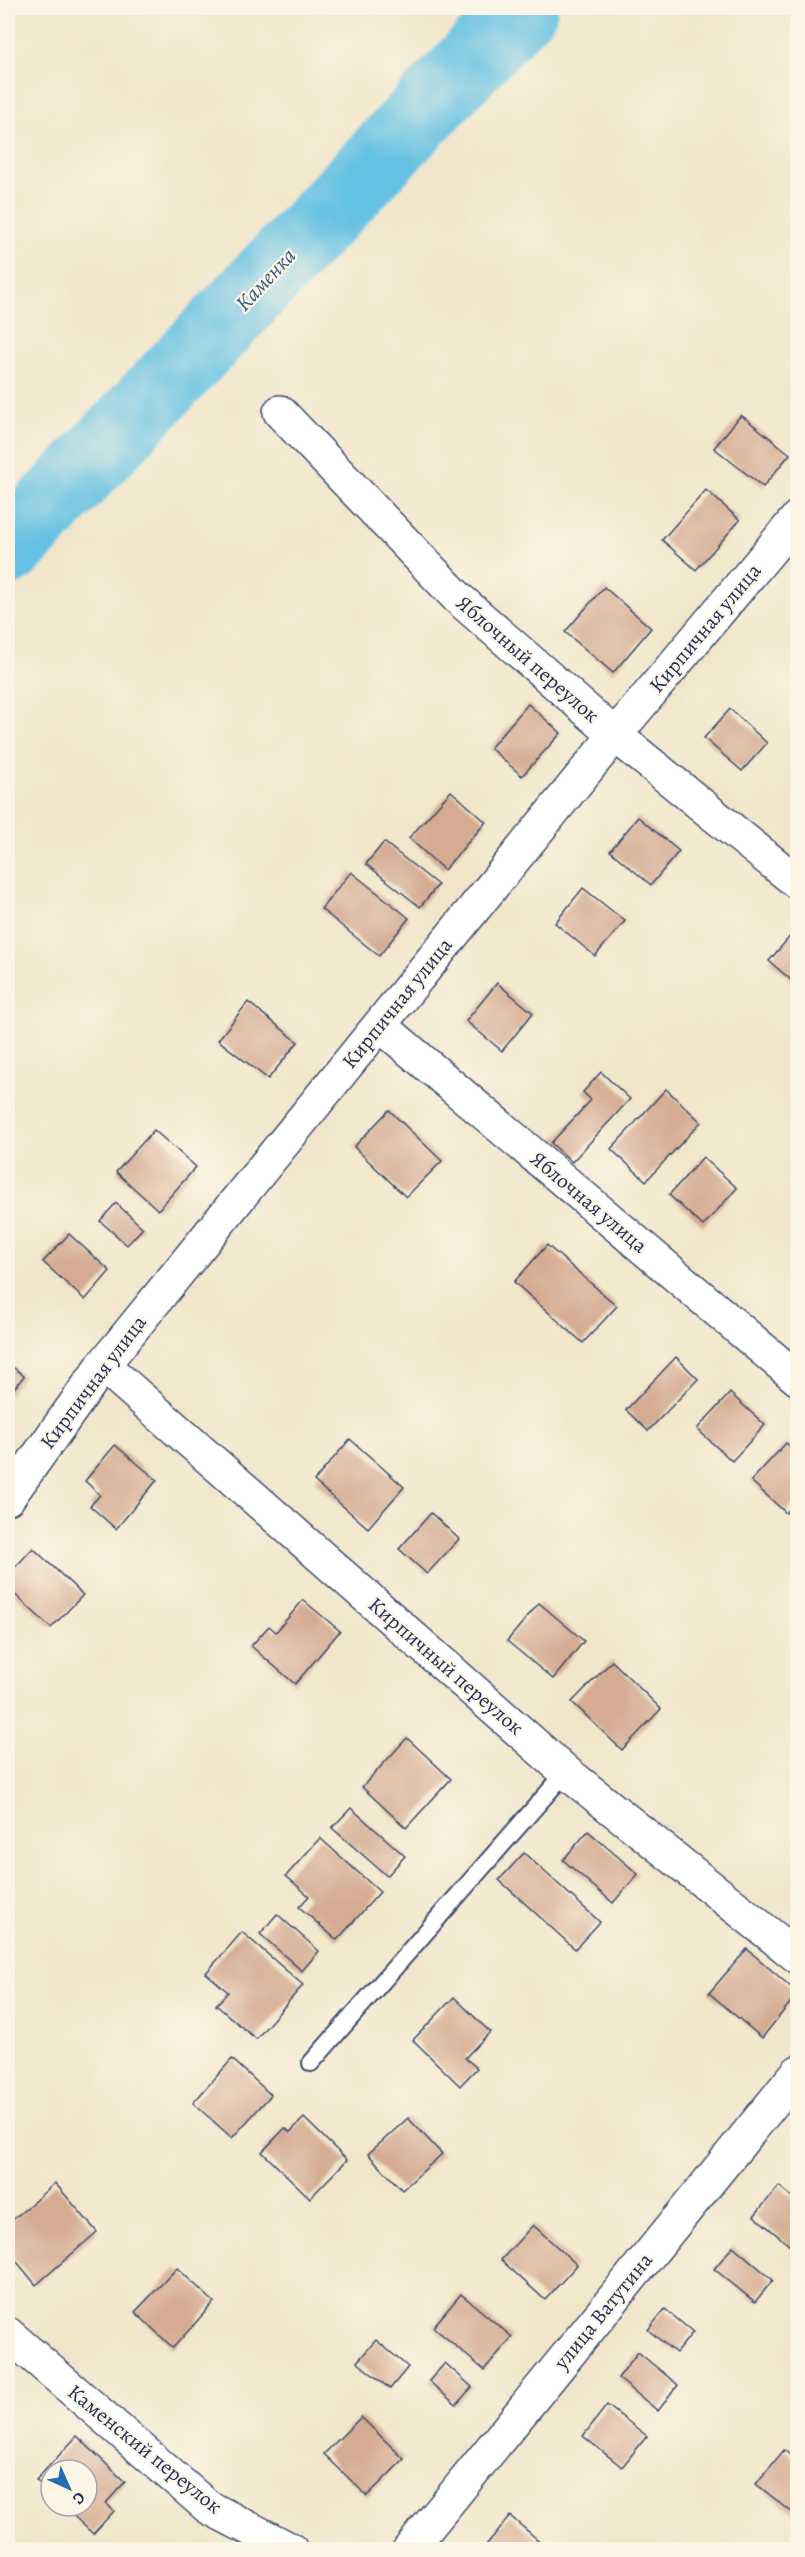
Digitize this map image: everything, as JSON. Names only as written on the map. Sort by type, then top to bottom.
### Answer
[{"type":"street","name":"Яблочный переулок","points":[[280,412],[458,598],[615,735],[798,883]]},
{"type":"street","name":"Кирпичная улица","points":[[8,1498],[103,1365],[615,735],[798,518]]},
{"type":"street","name":"Яблочная улица","points":[[380,1024],[798,1379]]},
{"type":"street","name":"Кирпичный переулок","points":[[103,1365],[566,1772],[798,1957]]},
{"type":"street","name":"улица Ватутина","points":[[409,2550],[798,2072]]},
{"type":"street","name":"Каменский переулок","points":[[8,2334],[208,2507],[291,2550]]},
{"type":"lane","points":[[312,2063],[566,1772]]},
{"type":"building","points":[[741,415],[790,454],[763,487],[714,448]]},
{"type":"building","points":[[706,490],[740,520],[696,570],[662,540]]},
{"type":"building","points":[[604,587],[651,628],[613,673],[565,632]]},
{"type":"building","points":[[528,704],[561,733],[522,776],[490,748]]},
{"type":"building","points":[[730,709],[767,743],[742,771],[704,738]]},
{"type":"building","points":[[451,791],[486,822],[444,870],[409,838]]},
{"type":"building","points":[[638,817],[679,851],[651,885],[610,851]]},
{"type":"building","points":[[384,842],[438,885],[420,907],[366,864]]},
{"type":"building","points":[[351,872],[409,918],[379,956],[321,909]]},
{"type":"building","points":[[583,888],[625,921],[595,956],[555,923]]},
{"type":"building","points":[[798,927],[798,986],[769,961]]},
{"type":"building","points":[[497,983],[533,1013],[502,1051],[466,1021]]},
{"type":"building","points":[[248,1002],[298,1042],[268,1079],[218,1040]]},
{"type":"building","points":[[601,1072],[630,1099],[572,1162],[551,1143],[591,1100],[583,1092]]},
{"type":"building","points":[[666,1089],[701,1122],[646,1181],[611,1149]]},
{"type":"building","points":[[389,1110],[442,1161],[406,1197],[354,1147]]},
{"type":"building","points":[[154,1130],[196,1167],[158,1210],[116,1172]]},
{"type":"building","points":[[703,1157],[737,1188],[703,1226],[669,1195]]},
{"type":"building","points":[[116,1203],[143,1228],[127,1245],[100,1221]]},
{"type":"building","points":[[69,1234],[110,1271],[85,1300],[43,1262]]},
{"type":"building","points":[[547,1245],[617,1306],[583,1343],[514,1282]]},
{"type":"building","points":[[676,1357],[698,1379],[648,1431],[626,1410]]},
{"type":"building","points":[[8,1363],[24,1376],[8,1396]]},
{"type":"building","points":[[730,1393],[765,1425],[732,1461],[697,1429]]},
{"type":"building","points":[[350,1439],[404,1487],[368,1528],[314,1481]]},
{"type":"building","points":[[786,1443],[798,1453],[798,1509],[793,1505],[786,1513],[751,1481]]},
{"type":"building","points":[[115,1445],[157,1480],[116,1529],[90,1506],[100,1495],[85,1481]]},
{"type":"building","points":[[431,1513],[459,1539],[427,1574],[399,1549]]},
{"type":"building","points":[[33,1548],[83,1595],[51,1628],[8,1588],[8,1575]]},
{"type":"building","points":[[303,1600],[340,1631],[295,1684],[251,1646],[269,1626],[276,1632]]},
{"type":"building","points":[[539,1603],[584,1641],[553,1679],[507,1641]]},
{"type":"building","points":[[612,1661],[661,1709],[622,1750],[572,1702]]},
{"type":"building","points":[[407,1738],[451,1779],[406,1828],[362,1787]]},
{"type":"building","points":[[351,1808],[405,1856],[387,1876],[332,1828]]},
{"type":"building","points":[[588,1831],[638,1874],[613,1903],[563,1860]]},
{"type":"building","points":[[320,1838],[380,1892],[337,1940],[299,1907],[309,1896],[286,1876]]},
{"type":"building","points":[[524,1853],[600,1922],[575,1949],[499,1880]]},
{"type":"building","points":[[277,1914],[319,1951],[302,1971],[260,1934]]},
{"type":"building","points":[[242,1932],[303,1985],[256,2039],[216,2005],[228,1992],[206,1973]]},
{"type":"building","points":[[747,1949],[798,1993],[762,2038],[709,1993]]},
{"type":"building","points":[[454,1997],[490,2032],[465,2058],[477,2068],[460,2086],[413,2040]]},
{"type":"building","points":[[232,2059],[271,2095],[232,2138],[193,2103]]},
{"type":"building","points":[[304,2118],[347,2160],[310,2198],[262,2152],[285,2128],[290,2132]]},
{"type":"building","points":[[408,2118],[442,2154],[402,2190],[368,2154]]},
{"type":"building","points":[[55,2183],[97,2232],[36,2285],[8,2251],[8,2224]]},
{"type":"building","points":[[779,2186],[798,2202],[798,2247],[795,2250],[754,2216]]},
{"type":"building","points":[[533,2225],[577,2265],[545,2300],[501,2260]]},
{"type":"building","points":[[733,2246],[773,2280],[755,2302],[714,2269]]},
{"type":"building","points":[[177,2268],[214,2302],[173,2348],[135,2312]]},
{"type":"building","points":[[461,2294],[512,2337],[484,2370],[433,2327]]},
{"type":"building","points":[[665,2309],[693,2332],[676,2353],[648,2330]]},
{"type":"building","points":[[376,2340],[408,2367],[390,2389],[357,2362]]},
{"type":"building","points":[[638,2352],[678,2385],[658,2411],[618,2378]]},
{"type":"building","points":[[445,2363],[472,2387],[456,2405],[429,2381]]},
{"type":"building","points":[[607,2405],[647,2436],[622,2467],[583,2436]]},
{"type":"building","points":[[361,2417],[404,2459],[367,2496],[324,2454]]},
{"type":"building","points":[[77,2436],[125,2482],[106,2503],[114,2511],[93,2534],[76,2518],[99,2518],[99,2458],[56,2458]]},
{"type":"building","points":[[784,2450],[798,2461],[798,2517],[756,2484]]},
{"type":"building","points":[[510,2516],[550,2550],[482,2550]]},
{"type":"waterway","name":"Каменка","points":[[8,550],[522,8]]}]
